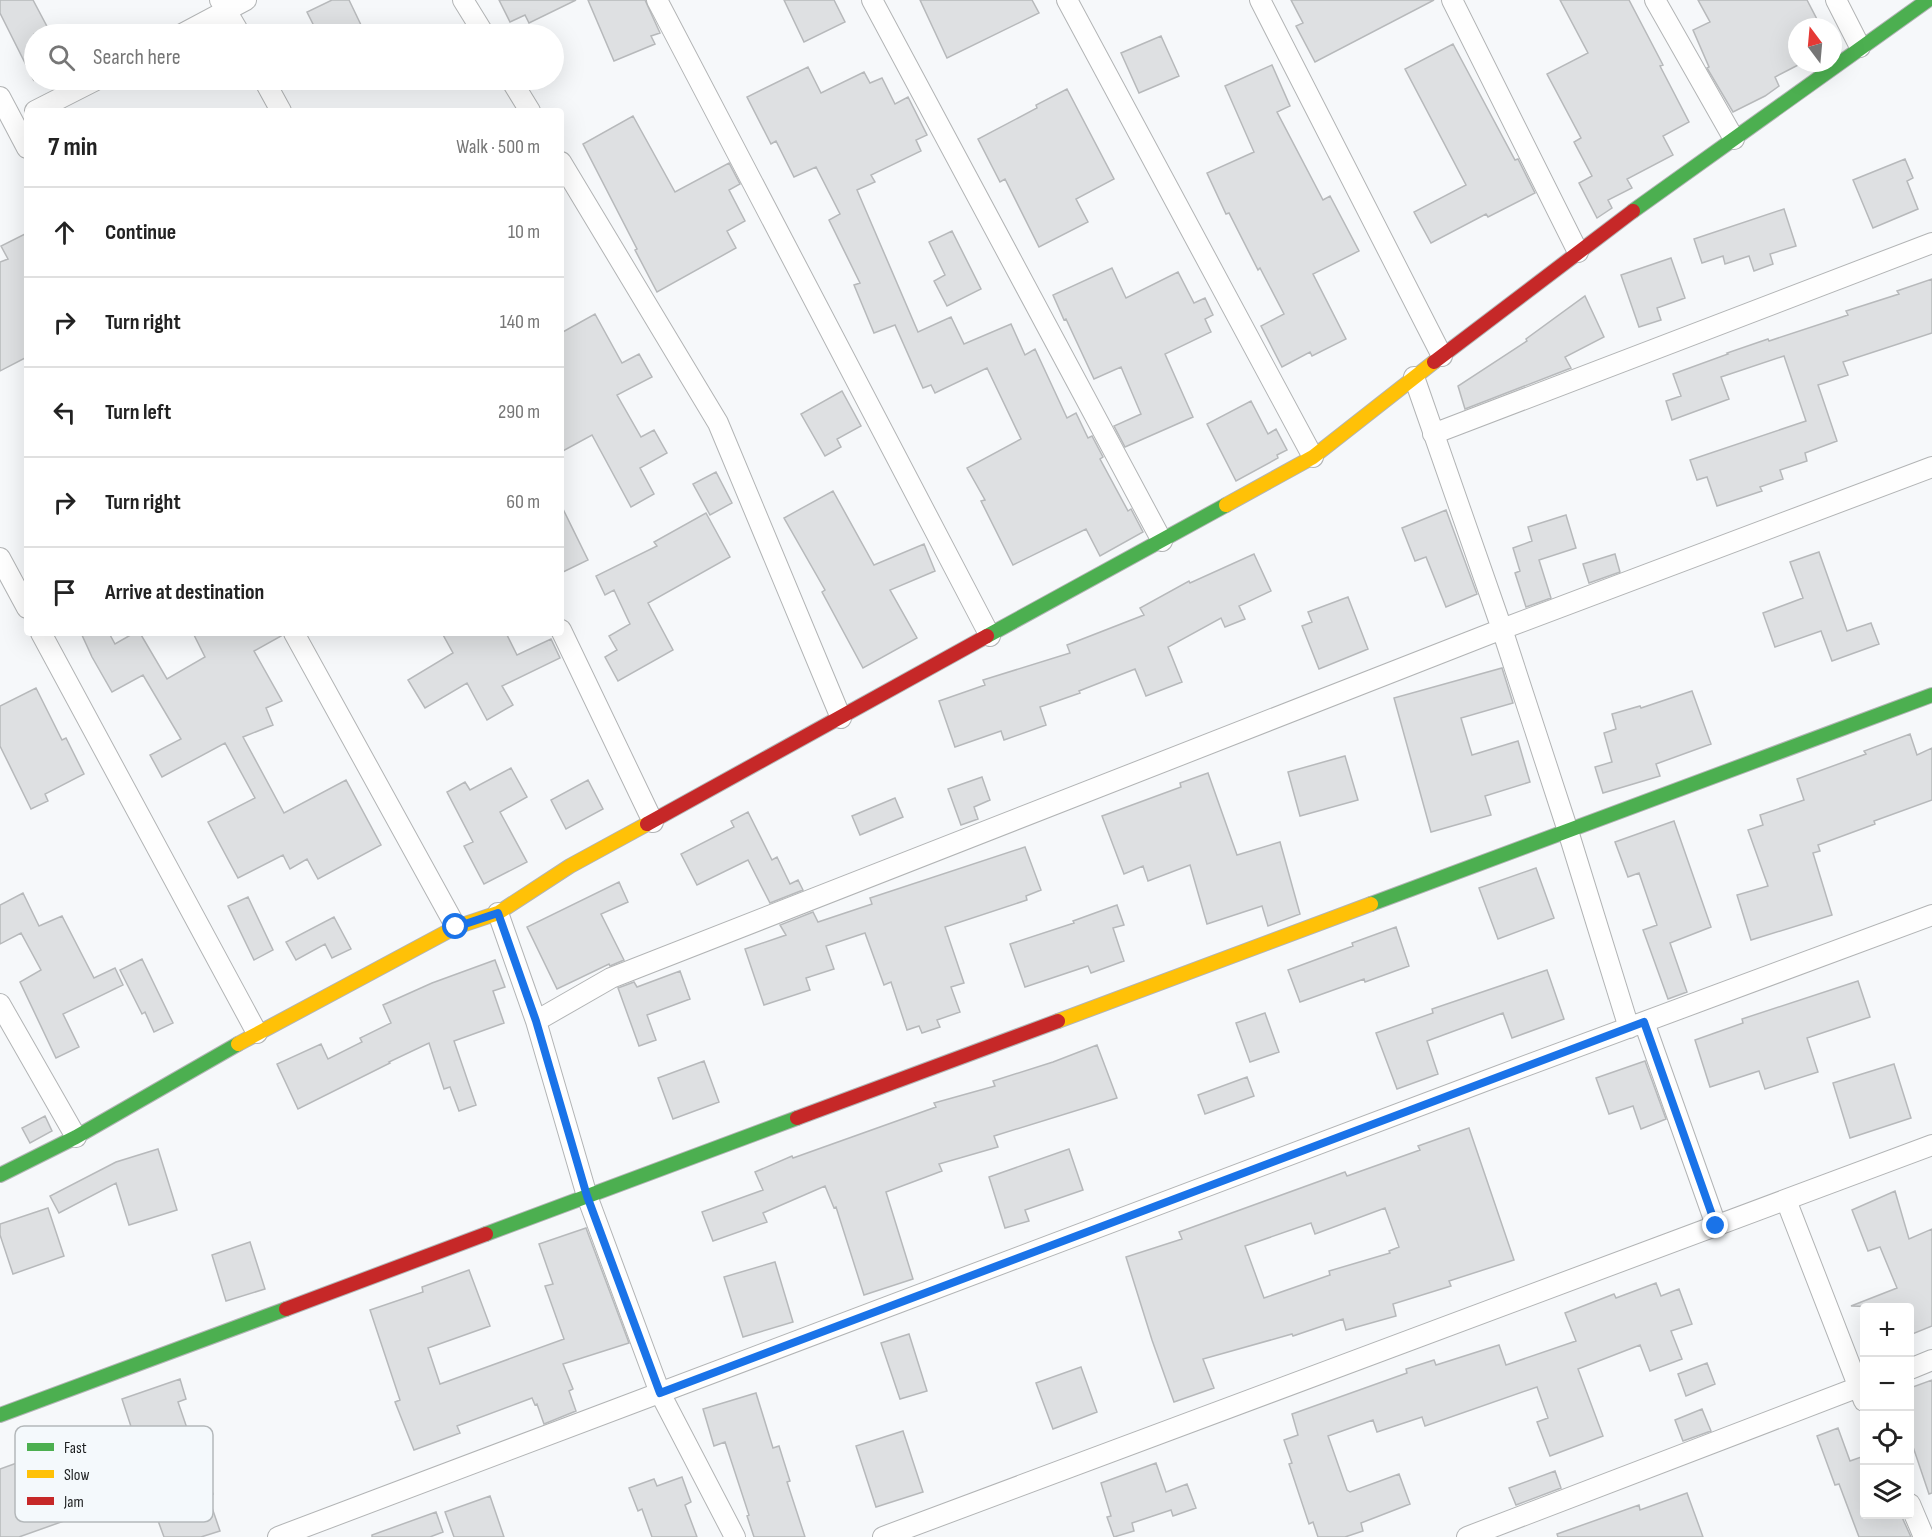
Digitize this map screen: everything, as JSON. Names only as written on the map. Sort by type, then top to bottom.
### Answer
[{"type":"street","points":[[196,24],[223,5],[246,0]]},
{"type":"street","points":[[463,0],[478,24]]},
{"type":"street","points":[[657,0],[990,636]]},
{"type":"street","points":[[872,0],[1162,541]]},
{"type":"street","points":[[1067,0],[1313,457]]},
{"type":"street","points":[[1260,0],[1442,356]]},
{"type":"street","points":[[1452,0],[1578,252]]},
{"type":"street","points":[[1655,0],[1734,139]]},
{"type":"street","points":[[1836,0],[1860,47]]},
{"type":"street","points":[[0,1175],[76,1137],[257,1033],[456,927],[498,913],[570,866],[1313,457],[1578,252],[1928,0]]},
{"type":"street","points":[[223,5],[234,24]]},
{"type":"street","points":[[41,108],[76,90]]},
{"type":"street","points":[[269,90],[279,108]]},
{"type":"street","points":[[517,90],[528,108]]},
{"type":"street","points":[[0,97],[24,143]]},
{"type":"street","points":[[564,167],[718,423],[841,718]]},
{"type":"street","points":[[1432,434],[1932,243]]},
{"type":"street","points":[[1414,377],[1636,1025],[1716,1226]]},
{"type":"street","points":[[536,1021],[611,978],[1502,629],[1932,467]]},
{"type":"street","points":[[0,558],[24,602]]},
{"type":"street","points":[[42,636],[257,1033]]},
{"type":"street","points":[[296,636],[456,927]]},
{"type":"street","points":[[564,636],[653,822]]},
{"type":"street","points":[[0,1415],[1932,695]]},
{"type":"street","points":[[498,913],[536,1021],[587,1196],[660,1393],[735,1537]]},
{"type":"street","points":[[278,1537],[1932,915]]},
{"type":"street","points":[[0,1004],[76,1137]]},
{"type":"street","points":[[883,1537],[1932,1145]]},
{"type":"street","points":[[1786,1200],[1860,1384]]},
{"type":"street","points":[[1914,1367],[1932,1360]]},
{"type":"street","points":[[1467,1537],[1860,1392]]},
{"type":"street","points":[[1914,1513],[1924,1537]]},
{"type":"building","points":[[0,0],[33,0],[46,24],[24,24],[24,61],[0,13]]},
{"type":"building","points":[[332,0],[349,0],[361,24],[313,24],[307,12]]},
{"type":"building","points":[[499,0],[576,0],[529,23],[525,15],[510,22]]},
{"type":"building","points":[[588,0],[645,0],[660,33],[651,36],[655,44],[614,61]]},
{"type":"building","points":[[784,0],[834,0],[845,22],[804,42]]},
{"type":"building","points":[[920,0],[1032,0],[1039,13],[947,58]]},
{"type":"building","points":[[1291,0],[1434,0],[1315,62],[1296,26],[1303,23]]},
{"type":"building","points":[[1560,0],[1629,0],[1663,65],[1660,66],[1689,122],[1663,136],[1673,155],[1627,179],[1632,188],[1608,200],[1612,208],[1597,218],[1579,183],[1592,176],[1574,142],[1581,138],[1547,74],[1588,53]]},
{"type":"building","points":[[1698,0],[1807,0],[1816,18],[1788,18],[1788,70],[1775,77],[1779,86],[1765,96],[1733,112],[1707,68],[1709,67],[1693,30],[1710,22]]},
{"type":"building","points":[[1161,36],[1179,76],[1139,93],[1121,53]]},
{"type":"building","points":[[1453,44],[1535,193],[1488,217],[1486,214],[1431,243],[1414,212],[1466,185],[1405,69]]},
{"type":"building","points":[[1272,65],[1290,106],[1277,112],[1323,200],[1330,196],[1359,251],[1313,274],[1346,339],[1312,356],[1310,352],[1282,367],[1261,326],[1284,314],[1229,213],[1226,214],[1207,173],[1254,152],[1225,86]]},
{"type":"building","points":[[808,67],[821,93],[864,72],[870,83],[882,78],[895,104],[908,97],[927,135],[916,140],[921,151],[871,175],[875,182],[857,190],[918,332],[951,317],[964,344],[1011,324],[1025,355],[1035,349],[1067,418],[1076,413],[1088,438],[1092,436],[1103,457],[1100,459],[1128,511],[1131,509],[1143,532],[1100,556],[1086,529],[1013,565],[981,501],[985,500],[967,468],[1021,439],[987,368],[935,393],[931,385],[923,388],[895,325],[874,333],[854,285],[860,283],[829,220],[840,214],[816,167],[794,177],[776,141],[771,144],[747,97]]},
{"type":"building","points":[[1067,89],[1114,179],[1076,199],[1088,222],[1039,247],[1005,179],[1000,182],[978,139],[1037,108],[1036,105]]},
{"type":"building","points":[[633,116],[675,192],[729,163],[740,184],[729,190],[745,221],[727,231],[736,248],[657,292],[583,144]]},
{"type":"building","points":[[1905,159],[1913,178],[1907,181],[1918,209],[1873,228],[1853,180]]},
{"type":"building","points":[[1784,209],[1796,246],[1770,254],[1773,264],[1754,271],[1749,256],[1725,264],[1723,256],[1702,263],[1694,239]]},
{"type":"building","points":[[952,231],[981,289],[947,306],[934,281],[945,275],[929,242]]},
{"type":"building","points":[[24,234],[24,359],[0,371],[0,262],[8,259],[1,246]]},
{"type":"building","points":[[1671,258],[1685,298],[1657,308],[1661,320],[1639,327],[1621,275]]},
{"type":"building","points":[[1112,268],[1126,298],[1178,272],[1194,303],[1205,298],[1213,315],[1205,319],[1211,332],[1165,354],[1193,417],[1125,447],[1114,426],[1141,414],[1121,367],[1094,379],[1053,295]]},
{"type":"building","points":[[1932,279],[1932,333],[1843,362],[1848,375],[1818,385],[1837,441],[1805,453],[1807,461],[1780,470],[1783,479],[1760,487],[1762,491],[1717,506],[1707,477],[1697,480],[1690,460],[1806,421],[1784,356],[1721,377],[1729,399],[1672,420],[1666,401],[1681,396],[1673,374],[1768,339],[1769,341],[1848,315],[1846,311],[1899,294],[1897,291]]},
{"type":"building","points":[[1585,296],[1604,337],[1565,357],[1571,368],[1465,409],[1458,386],[1527,341],[1526,339]]},
{"type":"building","points":[[595,314],[622,363],[639,354],[652,377],[617,395],[641,437],[654,430],[667,453],[640,468],[654,494],[631,507],[592,435],[564,450],[564,331]]},
{"type":"building","points":[[842,391],[861,426],[837,439],[841,447],[825,456],[801,414]]},
{"type":"building","points":[[1251,401],[1268,434],[1276,429],[1287,450],[1277,455],[1278,458],[1236,481],[1207,424]]},
{"type":"building","points":[[716,472],[732,503],[710,515],[693,484]]},
{"type":"building","points":[[833,491],[874,565],[924,544],[935,571],[890,590],[917,638],[863,668],[822,592],[825,590],[784,518]]},
{"type":"building","points":[[1446,510],[1477,594],[1446,607],[1426,557],[1415,561],[1402,528]]},
{"type":"building","points":[[564,511],[588,560],[564,572]]},
{"type":"building","points":[[706,513],[730,557],[648,603],[673,650],[618,681],[605,657],[617,650],[609,636],[630,624],[614,590],[605,595],[596,576],[657,546],[654,542]]},
{"type":"building","points":[[1566,515],[1576,548],[1539,560],[1551,598],[1526,607],[1515,573],[1520,571],[1513,548],[1532,541],[1528,527]]},
{"type":"building","points":[[1819,552],[1847,631],[1871,623],[1879,644],[1832,661],[1821,631],[1775,647],[1763,613],[1803,598],[1790,562]]},
{"type":"building","points":[[1254,554],[1271,591],[1239,606],[1245,619],[1225,627],[1221,618],[1168,647],[1182,682],[1146,696],[1135,669],[1079,691],[1080,693],[1040,707],[1046,725],[1004,740],[1001,731],[955,747],[939,701],[985,685],[983,680],[1070,653],[1067,645],[1144,615],[1140,608],[1189,581],[1190,583]]},
{"type":"building","points":[[1615,554],[1620,572],[1589,583],[1583,564]]},
{"type":"building","points":[[1348,597],[1368,649],[1319,669],[1302,626],[1312,622],[1308,612]]},
{"type":"building","points":[[82,636],[111,636],[115,644],[129,636],[142,636],[167,679],[205,657],[194,636],[281,636],[254,651],[282,701],[266,708],[273,725],[243,737],[284,813],[346,780],[381,845],[318,879],[307,859],[290,869],[283,855],[238,878],[208,822],[255,798],[225,743],[162,777],[150,755],[181,739],[143,675],[112,692]]},
{"type":"building","points":[[444,636],[508,636],[517,655],[551,639],[560,658],[502,686],[513,705],[487,720],[467,683],[425,708],[408,680],[453,653]]},
{"type":"building","points":[[1502,668],[1513,703],[1461,718],[1472,755],[1518,741],[1530,782],[1485,796],[1491,815],[1431,832],[1394,698]]},
{"type":"building","points":[[36,688],[62,740],[66,738],[84,774],[45,794],[48,801],[31,809],[0,746],[0,706]]},
{"type":"building","points":[[1692,691],[1711,744],[1656,764],[1660,776],[1603,793],[1595,767],[1612,762],[1604,733],[1616,729],[1612,714],[1640,706],[1641,708]]},
{"type":"building","points":[[1910,734],[1917,755],[1932,748],[1932,800],[1818,845],[1820,851],[1813,853],[1832,915],[1751,940],[1737,895],[1768,886],[1748,830],[1763,825],[1760,815],[1804,800],[1797,779],[1866,754],[1864,751]]},
{"type":"building","points":[[1345,756],[1358,800],[1300,816],[1288,772]]},
{"type":"building","points":[[511,768],[527,797],[500,812],[527,862],[484,884],[464,846],[473,842],[447,792],[465,782],[470,790]]},
{"type":"building","points":[[1208,773],[1237,855],[1280,842],[1300,914],[1268,926],[1262,906],[1207,924],[1190,865],[1148,881],[1143,866],[1124,874],[1102,816],[1181,787],[1180,783]]},
{"type":"building","points":[[982,777],[990,800],[974,807],[978,819],[961,825],[948,789]]},
{"type":"building","points":[[588,780],[603,809],[566,829],[551,800]]},
{"type":"building","points":[[895,798],[903,817],[860,835],[852,816]]},
{"type":"building","points":[[748,812],[772,860],[777,857],[790,884],[798,880],[803,890],[770,903],[748,860],[697,885],[681,854],[734,827],[731,821]]},
{"type":"building","points":[[1674,821],[1711,927],[1670,943],[1687,992],[1668,999],[1643,930],[1657,925],[1639,873],[1628,877],[1615,842]]},
{"type":"building","points":[[1025,847],[1041,890],[1026,896],[1027,900],[945,927],[964,983],[951,987],[960,1012],[937,1020],[940,1027],[922,1033],[919,1026],[907,1030],[891,982],[884,985],[865,933],[826,946],[834,969],[806,978],[810,990],[764,1005],[745,949],[786,935],[780,925],[813,912],[818,922],[872,904],[870,898]]},
{"type":"building","points":[[1536,868],[1554,918],[1498,939],[1479,888]]},
{"type":"building","points":[[619,882],[628,902],[601,914],[624,960],[610,966],[609,964],[557,989],[527,927]]},
{"type":"building","points":[[23,893],[39,926],[62,916],[94,978],[115,968],[123,985],[63,1014],[79,1047],[56,1058],[20,982],[41,970],[21,933],[0,944],[0,905]]},
{"type":"building","points":[[248,897],[273,950],[254,960],[228,906]]},
{"type":"building","points":[[1117,905],[1124,925],[1113,928],[1124,961],[1091,973],[1088,966],[1025,987],[1010,944],[1074,923],[1073,921]]},
{"type":"building","points":[[334,917],[351,949],[332,958],[325,944],[296,960],[286,942]]},
{"type":"building","points":[[1396,927],[1409,966],[1300,1002],[1288,970]]},
{"type":"building","points":[[142,959],[173,1023],[154,1032],[145,1012],[142,1014],[120,970]]},
{"type":"building","points":[[495,960],[505,987],[493,991],[504,1023],[454,1041],[476,1105],[459,1111],[450,1087],[444,1089],[429,1043],[298,1109],[277,1064],[321,1044],[328,1059],[362,1042],[360,1038],[391,1023],[383,1005],[432,983]]},
{"type":"building","points":[[1547,970],[1564,1019],[1512,1038],[1503,1013],[1427,1041],[1438,1074],[1397,1089],[1376,1033],[1433,1013],[1432,1009]]},
{"type":"building","points":[[680,971],[690,999],[647,1015],[656,1040],[639,1046],[618,988],[634,982],[637,987]]},
{"type":"building","points":[[1858,981],[1870,1017],[1807,1038],[1818,1072],[1765,1089],[1759,1071],[1710,1087],[1695,1040],[1743,1023],[1742,1019]]},
{"type":"building","points":[[1265,1013],[1279,1052],[1250,1062],[1236,1023]]},
{"type":"building","points":[[1097,1045],[1117,1098],[994,1136],[998,1147],[939,1164],[942,1171],[886,1192],[913,1279],[864,1295],[836,1207],[834,1208],[825,1186],[763,1213],[767,1222],[713,1241],[702,1212],[763,1190],[755,1172],[792,1156],[793,1158],[936,1107],[934,1103],[995,1086],[993,1081]]},
{"type":"building","points":[[704,1061],[719,1102],[673,1119],[658,1078]]},
{"type":"building","points":[[1645,1061],[1666,1119],[1641,1129],[1633,1106],[1609,1114],[1596,1078]]},
{"type":"building","points":[[1894,1064],[1911,1118],[1850,1138],[1833,1083]]},
{"type":"building","points":[[1247,1077],[1254,1096],[1205,1114],[1198,1095]]},
{"type":"building","points":[[45,1116],[52,1131],[30,1143],[22,1128]]},
{"type":"building","points":[[1469,1128],[1514,1260],[1449,1281],[1451,1286],[1393,1304],[1396,1316],[1346,1330],[1343,1319],[1293,1336],[1292,1334],[1203,1359],[1214,1388],[1174,1402],[1126,1257],[1182,1239],[1179,1232],[1345,1172],[1347,1176],[1420,1150],[1418,1146]],"holes":[[[1385,1208],[1399,1247],[1389,1251],[1390,1253],[1329,1271],[1330,1275],[1264,1298],[1245,1246],[1311,1223],[1315,1234]]]},
{"type":"building","points":[[158,1149],[177,1210],[129,1225],[116,1183],[59,1213],[50,1196],[116,1162]]},
{"type":"building","points":[[1069,1149],[1083,1190],[1025,1210],[1029,1221],[1005,1228],[989,1177]]},
{"type":"building","points":[[1895,1191],[1909,1239],[1932,1229],[1932,1326],[1914,1333],[1914,1303],[1860,1303],[1860,1306],[1851,1306],[1897,1288],[1880,1247],[1868,1251],[1852,1210]]},
{"type":"building","points":[[48,1208],[64,1256],[13,1274],[0,1235],[0,1224]]},
{"type":"building","points":[[586,1228],[629,1343],[563,1364],[573,1389],[569,1391],[576,1411],[544,1424],[537,1404],[535,1405],[532,1398],[457,1426],[460,1433],[414,1450],[395,1402],[400,1400],[370,1310],[423,1292],[422,1287],[469,1270],[490,1326],[428,1348],[440,1384],[564,1339],[545,1286],[553,1284],[539,1244]]},
{"type":"building","points":[[250,1242],[265,1289],[226,1301],[212,1255]]},
{"type":"building","points":[[775,1262],[793,1322],[743,1337],[724,1277]]},
{"type":"building","points":[[1656,1283],[1661,1296],[1679,1289],[1692,1324],[1671,1331],[1682,1359],[1650,1371],[1640,1345],[1578,1369],[1603,1436],[1550,1456],[1537,1422],[1548,1418],[1537,1387],[1425,1426],[1422,1417],[1377,1432],[1373,1420],[1328,1436],[1347,1490],[1350,1492],[1399,1474],[1410,1504],[1361,1523],[1363,1531],[1345,1537],[1318,1537],[1313,1522],[1309,1524],[1289,1464],[1292,1463],[1284,1440],[1298,1435],[1292,1414],[1407,1373],[1406,1369],[1434,1360],[1436,1365],[1499,1345],[1506,1365],[1576,1341],[1565,1313],[1614,1294],[1616,1298]]},
{"type":"building","points":[[909,1334],[927,1391],[900,1399],[881,1343]]},
{"type":"building","points":[[1707,1363],[1715,1384],[1686,1396],[1678,1374]]},
{"type":"building","points":[[1081,1367],[1097,1412],[1053,1429],[1036,1383]]},
{"type":"building","points":[[180,1379],[186,1399],[178,1402],[186,1426],[131,1426],[122,1399]]},
{"type":"building","points":[[1932,1380],[1932,1493],[1929,1494],[1914,1450],[1914,1387]]},
{"type":"building","points":[[756,1393],[773,1448],[779,1446],[790,1481],[787,1482],[805,1537],[754,1537],[725,1442],[714,1446],[703,1409]]},
{"type":"building","points":[[1702,1409],[1711,1431],[1683,1441],[1675,1420]]},
{"type":"building","points":[[1838,1428],[1850,1461],[1860,1457],[1860,1519],[1903,1519],[1911,1537],[1859,1537],[1839,1484],[1835,1485],[1817,1436]]},
{"type":"building","points":[[903,1431],[923,1492],[876,1507],[856,1446]]},
{"type":"building","points":[[1156,1463],[1166,1492],[1187,1484],[1196,1508],[1173,1516],[1171,1510],[1132,1523],[1134,1531],[1114,1537],[1107,1517],[1111,1516],[1101,1483]]},
{"type":"building","points":[[15,1464],[15,1522],[61,1522],[19,1537],[0,1537],[0,1469]]},
{"type":"building","points":[[1555,1471],[1561,1488],[1516,1505],[1509,1488]]},
{"type":"building","points":[[682,1477],[691,1502],[685,1505],[697,1537],[652,1537],[642,1509],[638,1511],[629,1488],[654,1479],[657,1486]]},
{"type":"building","points":[[1687,1493],[1703,1537],[1558,1537],[1557,1534],[1639,1505],[1640,1510]]},
{"type":"building","points":[[490,1496],[504,1537],[454,1537],[445,1512]]},
{"type":"building","points":[[213,1511],[220,1531],[201,1537],[164,1537],[159,1522],[213,1522]]},
{"type":"building","points":[[436,1512],[443,1532],[430,1537],[372,1537],[372,1535]]},
{"type":"traffic: fast","points":[[1633,211],[1928,0]]},
{"type":"traffic: fast","points":[[987,636],[1226,505]]},
{"type":"traffic: fast","points":[[1371,904],[1932,695]]},
{"type":"traffic: fast","points":[[0,1175],[76,1137],[238,1044]]},
{"type":"traffic: fast","points":[[486,1234],[797,1118]]},
{"type":"traffic: fast","points":[[0,1415],[286,1309]]},
{"type":"traffic: slow","points":[[1226,505],[1313,457],[1434,362]]},
{"type":"traffic: slow","points":[[238,1044],[456,927],[498,913],[570,866],[647,824]]},
{"type":"traffic: slow","points":[[1058,1021],[1371,904]]},
{"type":"traffic: jam","points":[[1434,362],[1633,211]]},
{"type":"traffic: jam","points":[[647,824],[987,636]]},
{"type":"traffic: jam","points":[[797,1118],[1058,1021]]},
{"type":"traffic: jam","points":[[286,1309],[486,1234]]},
{"type":"route","points":[[456,927],[498,913],[536,1021],[587,1196],[660,1393],[1644,1022],[1716,1226]]}]
